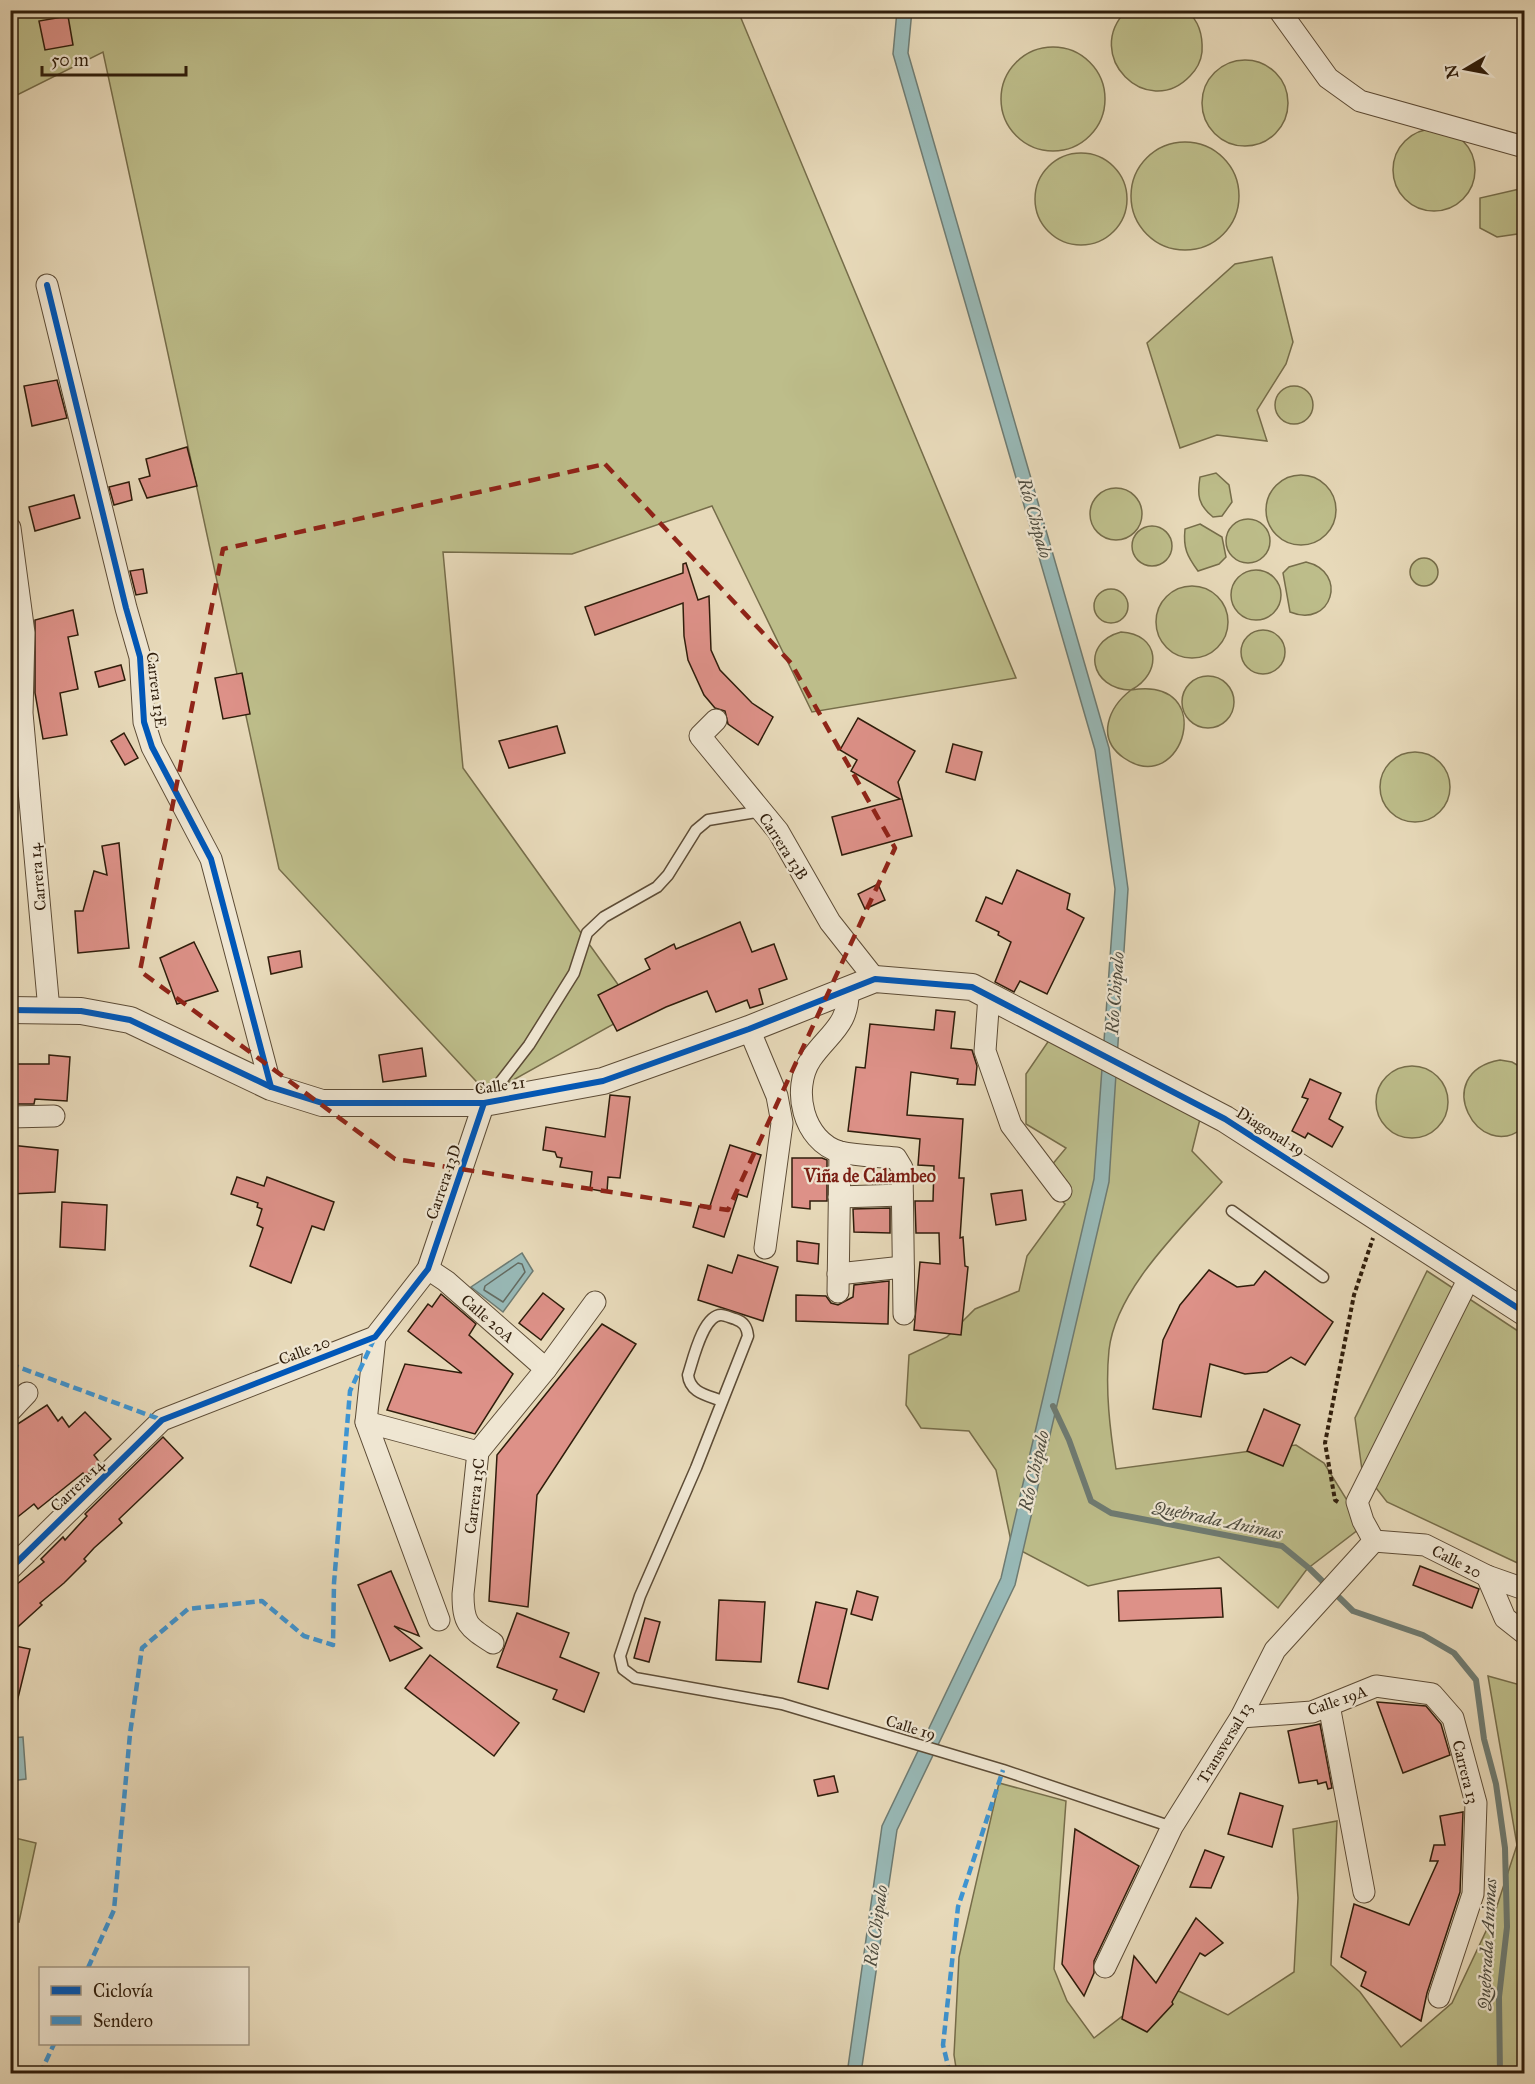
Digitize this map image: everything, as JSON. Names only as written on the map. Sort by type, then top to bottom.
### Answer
[{"type":"street","points":[[1279,10],[1328,78],[1360,101],[1524,147]]},
{"type":"street","name":"Carrera 13E","points":[[47,285],[140,657],[144,723],[153,747],[211,859],[271,1088]]},
{"type":"street","name":"Carrera 14","points":[[10,528],[24,633],[22,713],[49,1010]]},
{"type":"street","name":"Carrera 13B","points":[[716,720],[700,736],[778,831],[830,922],[875,979]]},
{"type":"street","name":"Calle 21","points":[[10,1010],[81,1011],[130,1020],[271,1088],[322,1103],[484,1103],[603,1081],[749,1029],[875,979],[972,987],[989,996]]},
{"type":"street","points":[[848,988],[849,1001],[840,1026],[810,1060],[805,1072],[801,1101],[804,1115],[812,1131],[825,1144],[840,1152],[896,1158],[902,1168],[904,1314]]},
{"type":"street","points":[[989,996],[985,1052],[1011,1125],[1061,1191]]},
{"type":"street","name":"Diagonal 19","points":[[989,996],[1225,1119],[1524,1312]]},
{"type":"street","points":[[749,1029],[777,1096],[782,1123],[765,1248]]},
{"type":"street","name":"Carrera 13D","points":[[428,1269],[484,1103]]},
{"type":"street","points":[[10,1117],[54,1116]]},
{"type":"street","points":[[840,1152],[838,1283],[903,1267]]},
{"type":"street","points":[[839,1197],[902,1194]]},
{"type":"street","points":[[428,1269],[375,1337],[366,1422],[439,1620]]},
{"type":"street","name":"Calle 20A","points":[[428,1269],[446,1281],[546,1368]]},
{"type":"street","points":[[1374,1541],[1363,1521],[1357,1502],[1470,1276]]},
{"type":"street","name":"Carrera 13C","points":[[493,1643],[471,1628],[463,1616],[462,1594],[478,1452],[546,1368],[595,1302]]},
{"type":"street","name":"Calle 20","points":[[162,1420],[375,1337]]},
{"type":"street","points":[[10,1411],[27,1393]]},
{"type":"street","name":"Carrera 14","points":[[10,1569],[162,1420]]},
{"type":"street","points":[[366,1422],[478,1452]]},
{"type":"street","name":"Calle 20","points":[[1374,1541],[1425,1545],[1487,1576],[1524,1589]]},
{"type":"street","name":"Transversal 13","points":[[1105,1967],[1172,1827],[1241,1717],[1275,1650],[1374,1541]]},
{"type":"street","points":[[1487,1576],[1505,1618],[1524,1633]]},
{"type":"street","name":"Calle 19A","points":[[1241,1717],[1311,1712],[1376,1686],[1432,1694]]},
{"type":"street","name":"Carrera 13","points":[[1432,1694],[1453,1718],[1476,1803],[1473,1893],[1439,1997]]},
{"type":"street","points":[[1329,1705],[1364,1892]]},
{"type":"lane","points":[[484,1103],[530,1045],[569,982],[587,933],[604,917],[657,887],[668,875],[696,830],[708,820],[762,811]]},
{"type":"lane","points":[[1232,1211],[1323,1277]]},
{"type":"lane","points":[[722,1315],[740,1321],[746,1328],[748,1336],[722,1401],[697,1391],[689,1382],[688,1375],[705,1326],[713,1318],[722,1315]]},
{"type":"lane","name":"Calle 19","points":[[722,1401],[640,1596],[620,1656],[623,1669],[635,1678],[782,1704],[1004,1770],[1172,1827]]},
{"type":"path","points":[[1363,1521],[1335,1500],[1325,1443],[1354,1295],[1379,1218]]},
{"type":"highlighted area","points":[[605,464],[791,663],[895,848],[728,1210],[395,1159],[140,971],[223,549]]},
{"type":"green space","points":[[1127,10],[1187,11],[1195,19],[1202,46],[1199,62],[1190,76],[1173,88],[1156,91],[1139,87],[1125,77],[1115,63],[1111,46],[1115,28]]},
{"type":"green space","points":[[11,11],[738,11],[1016,678],[812,712],[712,506],[572,554],[443,552],[463,768],[637,1011],[488,1094],[279,869],[103,52],[11,98]]},
{"type":"green space","points":[[1053,47],[1073,51],[1090,62],[1101,79],[1105,99],[1101,119],[1090,136],[1073,147],[1053,151],[1033,147],[1016,136],[1005,119],[1001,99],[1005,79],[1016,62],[1033,51]]},
{"type":"green space","points":[[1245,60],[1262,63],[1276,72],[1285,86],[1288,103],[1285,120],[1276,134],[1262,143],[1245,146],[1228,143],[1214,134],[1205,120],[1202,103],[1205,86],[1214,72],[1228,63]]},
{"type":"green space","points":[[1434,129],[1450,132],[1463,141],[1472,154],[1475,170],[1472,186],[1463,199],[1450,208],[1434,211],[1418,208],[1405,199],[1396,186],[1393,170],[1396,154],[1405,141],[1418,132]]},
{"type":"green space","points":[[1185,142],[1206,146],[1223,158],[1235,175],[1239,196],[1235,217],[1223,234],[1206,246],[1185,250],[1164,246],[1147,234],[1135,217],[1131,196],[1135,175],[1147,158],[1164,146]]},
{"type":"green space","points":[[1081,153],[1107,161],[1119,173],[1127,199],[1119,225],[1107,237],[1081,245],[1055,237],[1043,225],[1035,199],[1043,173],[1055,161]]},
{"type":"green space","points":[[1524,188],[1524,233],[1497,237],[1480,228],[1480,198]]},
{"type":"green space","points":[[1272,257],[1293,342],[1286,364],[1257,410],[1267,441],[1217,435],[1180,448],[1147,343],[1235,264]]},
{"type":"green space","points":[[1294,386],[1308,391],[1313,405],[1308,419],[1294,424],[1280,419],[1275,405],[1280,391]]},
{"type":"green space","points":[[1216,473],[1229,485],[1232,502],[1222,516],[1213,517],[1202,504],[1199,489],[1200,477]]},
{"type":"green space","points":[[1301,475],[1314,478],[1326,485],[1333,497],[1336,510],[1333,523],[1326,535],[1314,542],[1301,545],[1288,542],[1276,535],[1269,523],[1266,510],[1269,497],[1276,485],[1288,478]]},
{"type":"green space","points":[[1116,488],[1126,490],[1134,496],[1140,504],[1142,514],[1140,524],[1134,532],[1126,538],[1116,540],[1106,538],[1098,532],[1092,524],[1090,514],[1092,504],[1098,496],[1106,490]]},
{"type":"green space","points":[[1248,519],[1263,526],[1270,541],[1263,556],[1248,563],[1233,556],[1226,541],[1233,526]]},
{"type":"green space","points":[[1200,524],[1222,537],[1226,557],[1219,564],[1198,571],[1187,552],[1185,529]]},
{"type":"green space","points":[[1152,526],[1166,532],[1172,546],[1166,560],[1152,566],[1138,560],[1132,546],[1138,532]]},
{"type":"green space","points":[[1424,558],[1434,562],[1438,572],[1434,582],[1424,586],[1414,582],[1410,572],[1414,562]]},
{"type":"green space","points":[[1306,562],[1319,568],[1328,576],[1331,587],[1330,597],[1325,606],[1316,613],[1305,615],[1290,612],[1283,573],[1289,567]]},
{"type":"green space","points":[[1256,570],[1265,572],[1276,581],[1281,595],[1279,604],[1270,615],[1256,620],[1247,618],[1236,609],[1231,595],[1233,586],[1242,575]]},
{"type":"green space","points":[[1192,586],[1212,592],[1222,602],[1228,622],[1222,642],[1212,652],[1192,658],[1172,652],[1162,642],[1156,622],[1162,602],[1172,592]]},
{"type":"green space","points":[[1111,589],[1123,594],[1128,606],[1123,618],[1111,623],[1099,618],[1094,606],[1099,594]]},
{"type":"green space","points":[[1263,630],[1278,637],[1285,652],[1278,667],[1263,674],[1248,667],[1241,652],[1248,637]]},
{"type":"green space","points":[[1121,632],[1134,634],[1144,640],[1153,655],[1148,674],[1131,690],[1117,688],[1106,682],[1095,665],[1095,655],[1100,646],[1108,638]]},
{"type":"green space","points":[[1208,676],[1218,678],[1226,684],[1232,692],[1234,702],[1232,712],[1226,720],[1218,726],[1208,728],[1198,726],[1190,720],[1184,712],[1182,702],[1184,692],[1190,684],[1198,678]]},
{"type":"green space","points":[[1131,690],[1158,690],[1175,700],[1183,716],[1183,734],[1176,751],[1163,763],[1145,766],[1124,758],[1115,750],[1110,741],[1108,723],[1111,714]]},
{"type":"green space","points":[[1422,752],[1435,758],[1444,767],[1448,773],[1450,787],[1448,801],[1440,812],[1429,820],[1408,822],[1390,812],[1382,801],[1380,780],[1390,762],[1401,754]]},
{"type":"green space","points":[[1054,1033],[1200,1119],[1192,1151],[1222,1182],[1153,1260],[1124,1304],[1114,1327],[1109,1350],[1108,1395],[1116,1469],[1296,1445],[1324,1463],[1363,1526],[1307,1569],[1278,1608],[1219,1557],[1088,1586],[1012,1546],[996,1470],[969,1431],[921,1428],[906,1405],[909,1355],[947,1337],[975,1309],[1019,1291],[1027,1256],[1065,1204],[1041,1178],[1066,1148],[1026,1124],[1026,1074]]},
{"type":"green space","points":[[1500,1060],[1512,1062],[1524,1069],[1524,1127],[1507,1136],[1491,1135],[1478,1126],[1468,1113],[1464,1097],[1467,1081],[1479,1068]]},
{"type":"green space","points":[[1412,1066],[1432,1072],[1442,1082],[1448,1102],[1442,1122],[1432,1132],[1412,1138],[1392,1132],[1382,1122],[1376,1102],[1382,1082],[1392,1072]]},
{"type":"green space","points":[[1427,1271],[1524,1335],[1524,1566],[1387,1502],[1362,1470],[1355,1418]]},
{"type":"green space","points":[[1488,1676],[1524,1686],[1524,2073],[957,2074],[954,2055],[959,1957],[999,1783],[1066,1801],[1054,1969],[1067,2001],[1094,2038],[1164,1984],[1228,2015],[1294,1972],[1298,1898],[1293,1829],[1337,1821],[1331,1965],[1360,1992],[1401,2047],[1452,2003],[1495,1912],[1517,1845]]},
{"type":"green space","points":[[11,1837],[36,1843],[19,1922],[11,1920]]},
{"type":"water","name":"Río Chipalo","points":[[912,10],[908,53],[1109,748],[1128,889],[1109,1182],[1015,1585],[897,1830],[861,2073],[847,2074],[882,1826],[1001,1578],[1094,1179],[1115,889],[1095,750],[893,54],[897,11]]},
{"type":"water","points":[[522,1253],[533,1271],[503,1312],[471,1287]]},
{"type":"water","points":[[23,1737],[26,1779],[11,1781],[11,1738]]},
{"type":"building","points":[[68,16],[73,45],[45,50],[39,21]]},
{"type":"building","points":[[57,380],[67,418],[32,426],[24,386]]},
{"type":"building","points":[[187,447],[197,486],[147,498],[139,479],[150,476],[146,459]]},
{"type":"building","points":[[129,482],[132,500],[114,505],[109,487]]},
{"type":"building","points":[[74,495],[80,518],[35,531],[29,507]]},
{"type":"building","points":[[686,563],[698,600],[709,596],[711,650],[720,670],[752,703],[773,717],[758,745],[728,724],[725,711],[715,708],[704,695],[688,660],[684,636],[683,603],[595,635],[585,607],[683,573],[683,564]]},
{"type":"building","points":[[143,569],[147,593],[136,595],[130,571]]},
{"type":"building","points":[[73,610],[78,635],[68,637],[78,689],[60,693],[67,735],[43,739],[35,693],[35,620]]},
{"type":"building","points":[[121,665],[125,680],[99,687],[95,672]]},
{"type":"building","points":[[242,673],[250,714],[223,719],[215,678]]},
{"type":"building","points":[[858,718],[915,751],[898,782],[912,836],[842,855],[832,817],[900,799],[851,771],[857,760],[840,750]]},
{"type":"building","points":[[557,726],[565,753],[509,768],[499,741]]},
{"type":"building","points":[[124,733],[138,758],[125,765],[111,741]]},
{"type":"building","points":[[953,744],[982,752],[975,780],[946,772]]},
{"type":"building","points":[[119,843],[129,948],[78,953],[75,911],[83,911],[94,871],[107,875],[102,846]]},
{"type":"building","points":[[1017,870],[1070,894],[1067,909],[1084,918],[1047,994],[1020,981],[1014,992],[995,982],[1011,942],[998,935],[999,932],[976,921],[986,897],[1002,904]]},
{"type":"building","points":[[878,884],[885,900],[865,909],[858,894]]},
{"type":"building","points":[[740,922],[752,952],[774,944],[787,979],[759,989],[763,1004],[750,1008],[747,1000],[716,1012],[707,991],[666,1007],[617,1031],[598,995],[650,969],[645,959],[674,944],[676,949]]},
{"type":"building","points":[[194,942],[218,991],[177,1004],[160,958]]},
{"type":"building","points":[[300,951],[302,967],[271,974],[268,957]]},
{"type":"building","points":[[936,1010],[955,1012],[951,1048],[972,1050],[977,1066],[975,1085],[957,1084],[958,1079],[911,1072],[907,1115],[963,1119],[959,1178],[964,1178],[960,1238],[963,1237],[965,1266],[968,1267],[961,1335],[914,1330],[920,1262],[940,1264],[939,1233],[916,1233],[915,1201],[933,1201],[934,1166],[918,1165],[920,1139],[848,1131],[856,1067],[865,1068],[870,1024],[934,1030]]},
{"type":"building","points":[[422,1048],[426,1076],[383,1082],[379,1055]]},
{"type":"building","points":[[49,1055],[70,1057],[67,1101],[35,1099],[34,1104],[10,1104],[10,1064],[49,1064]]},
{"type":"building","points":[[1310,1079],[1341,1093],[1329,1119],[1343,1127],[1332,1147],[1308,1133],[1305,1138],[1292,1131],[1308,1099],[1302,1097]]},
{"type":"building","points":[[610,1095],[630,1097],[620,1178],[608,1177],[607,1192],[590,1189],[592,1172],[560,1167],[562,1158],[557,1157],[555,1152],[543,1150],[546,1127],[605,1137]]},
{"type":"building","points":[[10,1145],[58,1150],[55,1192],[10,1194]]},
{"type":"building","points":[[730,1145],[761,1155],[747,1197],[738,1194],[724,1237],[693,1227],[699,1206],[709,1209]]},
{"type":"building","points":[[792,1158],[827,1160],[827,1201],[810,1201],[810,1209],[792,1207]]},
{"type":"building","points":[[237,1177],[264,1186],[267,1177],[334,1202],[324,1230],[312,1226],[291,1283],[250,1266],[263,1228],[257,1225],[262,1209],[257,1207],[258,1203],[231,1194]]},
{"type":"building","points":[[1022,1190],[1026,1220],[996,1225],[991,1194]]},
{"type":"building","points":[[62,1202],[107,1205],[105,1250],[60,1247]]},
{"type":"building","points":[[890,1208],[890,1233],[854,1232],[853,1209]]},
{"type":"building","points":[[797,1241],[819,1244],[818,1264],[797,1261]]},
{"type":"building","points":[[738,1255],[778,1267],[763,1321],[698,1300],[708,1265],[732,1273]]},
{"type":"building","points":[[1209,1270],[1237,1287],[1254,1285],[1265,1271],[1333,1322],[1305,1365],[1291,1357],[1267,1372],[1245,1374],[1210,1364],[1201,1417],[1153,1409],[1163,1340],[1180,1305]]},
{"type":"building","points":[[889,1281],[888,1324],[796,1321],[796,1295],[826,1296],[831,1303],[838,1305],[853,1297],[854,1285]]},
{"type":"building","points":[[543,1293],[564,1309],[541,1340],[519,1323]]},
{"type":"building","points":[[441,1294],[476,1324],[469,1335],[513,1374],[475,1434],[387,1410],[405,1364],[462,1373],[408,1331],[428,1304],[432,1307]]},
{"type":"building","points":[[602,1324],[636,1344],[537,1495],[528,1607],[489,1601],[497,1455]]},
{"type":"building","points":[[47,1405],[58,1421],[62,1417],[69,1427],[85,1412],[111,1439],[94,1455],[100,1463],[86,1476],[83,1473],[38,1509],[34,1504],[10,1523],[10,1429]]},
{"type":"building","points":[[1264,1409],[1300,1425],[1283,1466],[1247,1451]]},
{"type":"building","points":[[163,1437],[183,1458],[119,1519],[122,1523],[94,1548],[84,1559],[86,1561],[10,1634],[10,1590],[44,1562],[41,1559],[63,1537],[65,1540],[87,1516],[85,1514]]},
{"type":"building","points":[[1420,1566],[1479,1589],[1472,1608],[1413,1585]]},
{"type":"building","points":[[391,1571],[419,1636],[394,1626],[422,1648],[390,1661],[358,1585]]},
{"type":"building","points":[[1221,1588],[1223,1617],[1119,1621],[1118,1591]]},
{"type":"building","points":[[857,1591],[878,1597],[872,1620],[851,1614]]},
{"type":"building","points":[[719,1600],[765,1602],[761,1662],[716,1660]]},
{"type":"building","points":[[816,1602],[847,1609],[828,1689],[798,1682]]},
{"type":"building","points":[[517,1613],[569,1633],[560,1657],[599,1673],[584,1712],[553,1699],[557,1690],[497,1667]]},
{"type":"building","points":[[645,1618],[660,1622],[649,1662],[634,1658]]},
{"type":"building","points":[[10,1645],[30,1649],[16,1706],[10,1706]]},
{"type":"building","points":[[430,1655],[519,1723],[494,1756],[405,1688]]},
{"type":"building","points":[[1377,1702],[1426,1706],[1441,1724],[1450,1755],[1403,1773]]},
{"type":"building","points":[[1320,1724],[1332,1788],[1328,1789],[1326,1782],[1318,1784],[1317,1780],[1299,1783],[1288,1731]]},
{"type":"building","points":[[834,1776],[838,1792],[818,1796],[814,1780]]},
{"type":"building","points":[[1240,1793],[1283,1806],[1272,1847],[1228,1834]]},
{"type":"building","points":[[1463,1812],[1460,1892],[1427,1993],[1421,2021],[1361,1986],[1366,1972],[1341,1957],[1354,1904],[1409,1925],[1438,1861],[1430,1861],[1434,1845],[1445,1845],[1440,1816]]},
{"type":"building","points":[[1075,1829],[1139,1866],[1094,1961],[1094,1973],[1084,1996],[1062,1964]]},
{"type":"building","points":[[1205,1850],[1224,1857],[1211,1888],[1190,1887]]},
{"type":"building","points":[[1196,1918],[1223,1943],[1205,1956],[1200,1953],[1172,2002],[1173,2004],[1147,2032],[1122,2019],[1134,1956],[1156,1983]]},
{"type":"waterway","name":"Quebrada Animas","points":[[1053,1406],[1069,1440],[1091,1501],[1111,1513],[1282,1546],[1310,1569],[1353,1611],[1423,1635],[1454,1653],[1476,1680],[1484,1739],[1496,1784],[1505,1848],[1507,1927],[1499,1997],[1500,2074]]},
{"type":"marked path","points":[[88,1967],[114,1910],[130,1734],[142,1648],[188,1609],[262,1601],[304,1636],[333,1645],[334,1583],[350,1391],[375,1337]]},
{"type":"marked path","points":[[10,1364],[162,1420]]},
{"type":"marked path","points":[[950,2074],[943,2045],[958,1907],[1003,1770]]},
{"type":"marked path","points":[[40,2074],[54,2045]]},
{"type":"cycle path","points":[[47,285],[140,657],[144,722],[152,747],[211,859],[271,1087]]},
{"type":"cycle path","points":[[10,1010],[81,1011],[130,1020],[271,1087],[322,1103],[484,1103],[603,1081],[749,1029],[875,979],[972,987],[1225,1119],[1524,1312]]},
{"type":"cycle path","points":[[10,1569],[162,1420],[375,1337],[428,1269],[484,1103]]},
{"type":"district","name":"Viña de Calambeo","points":[[870,1176]]}]
